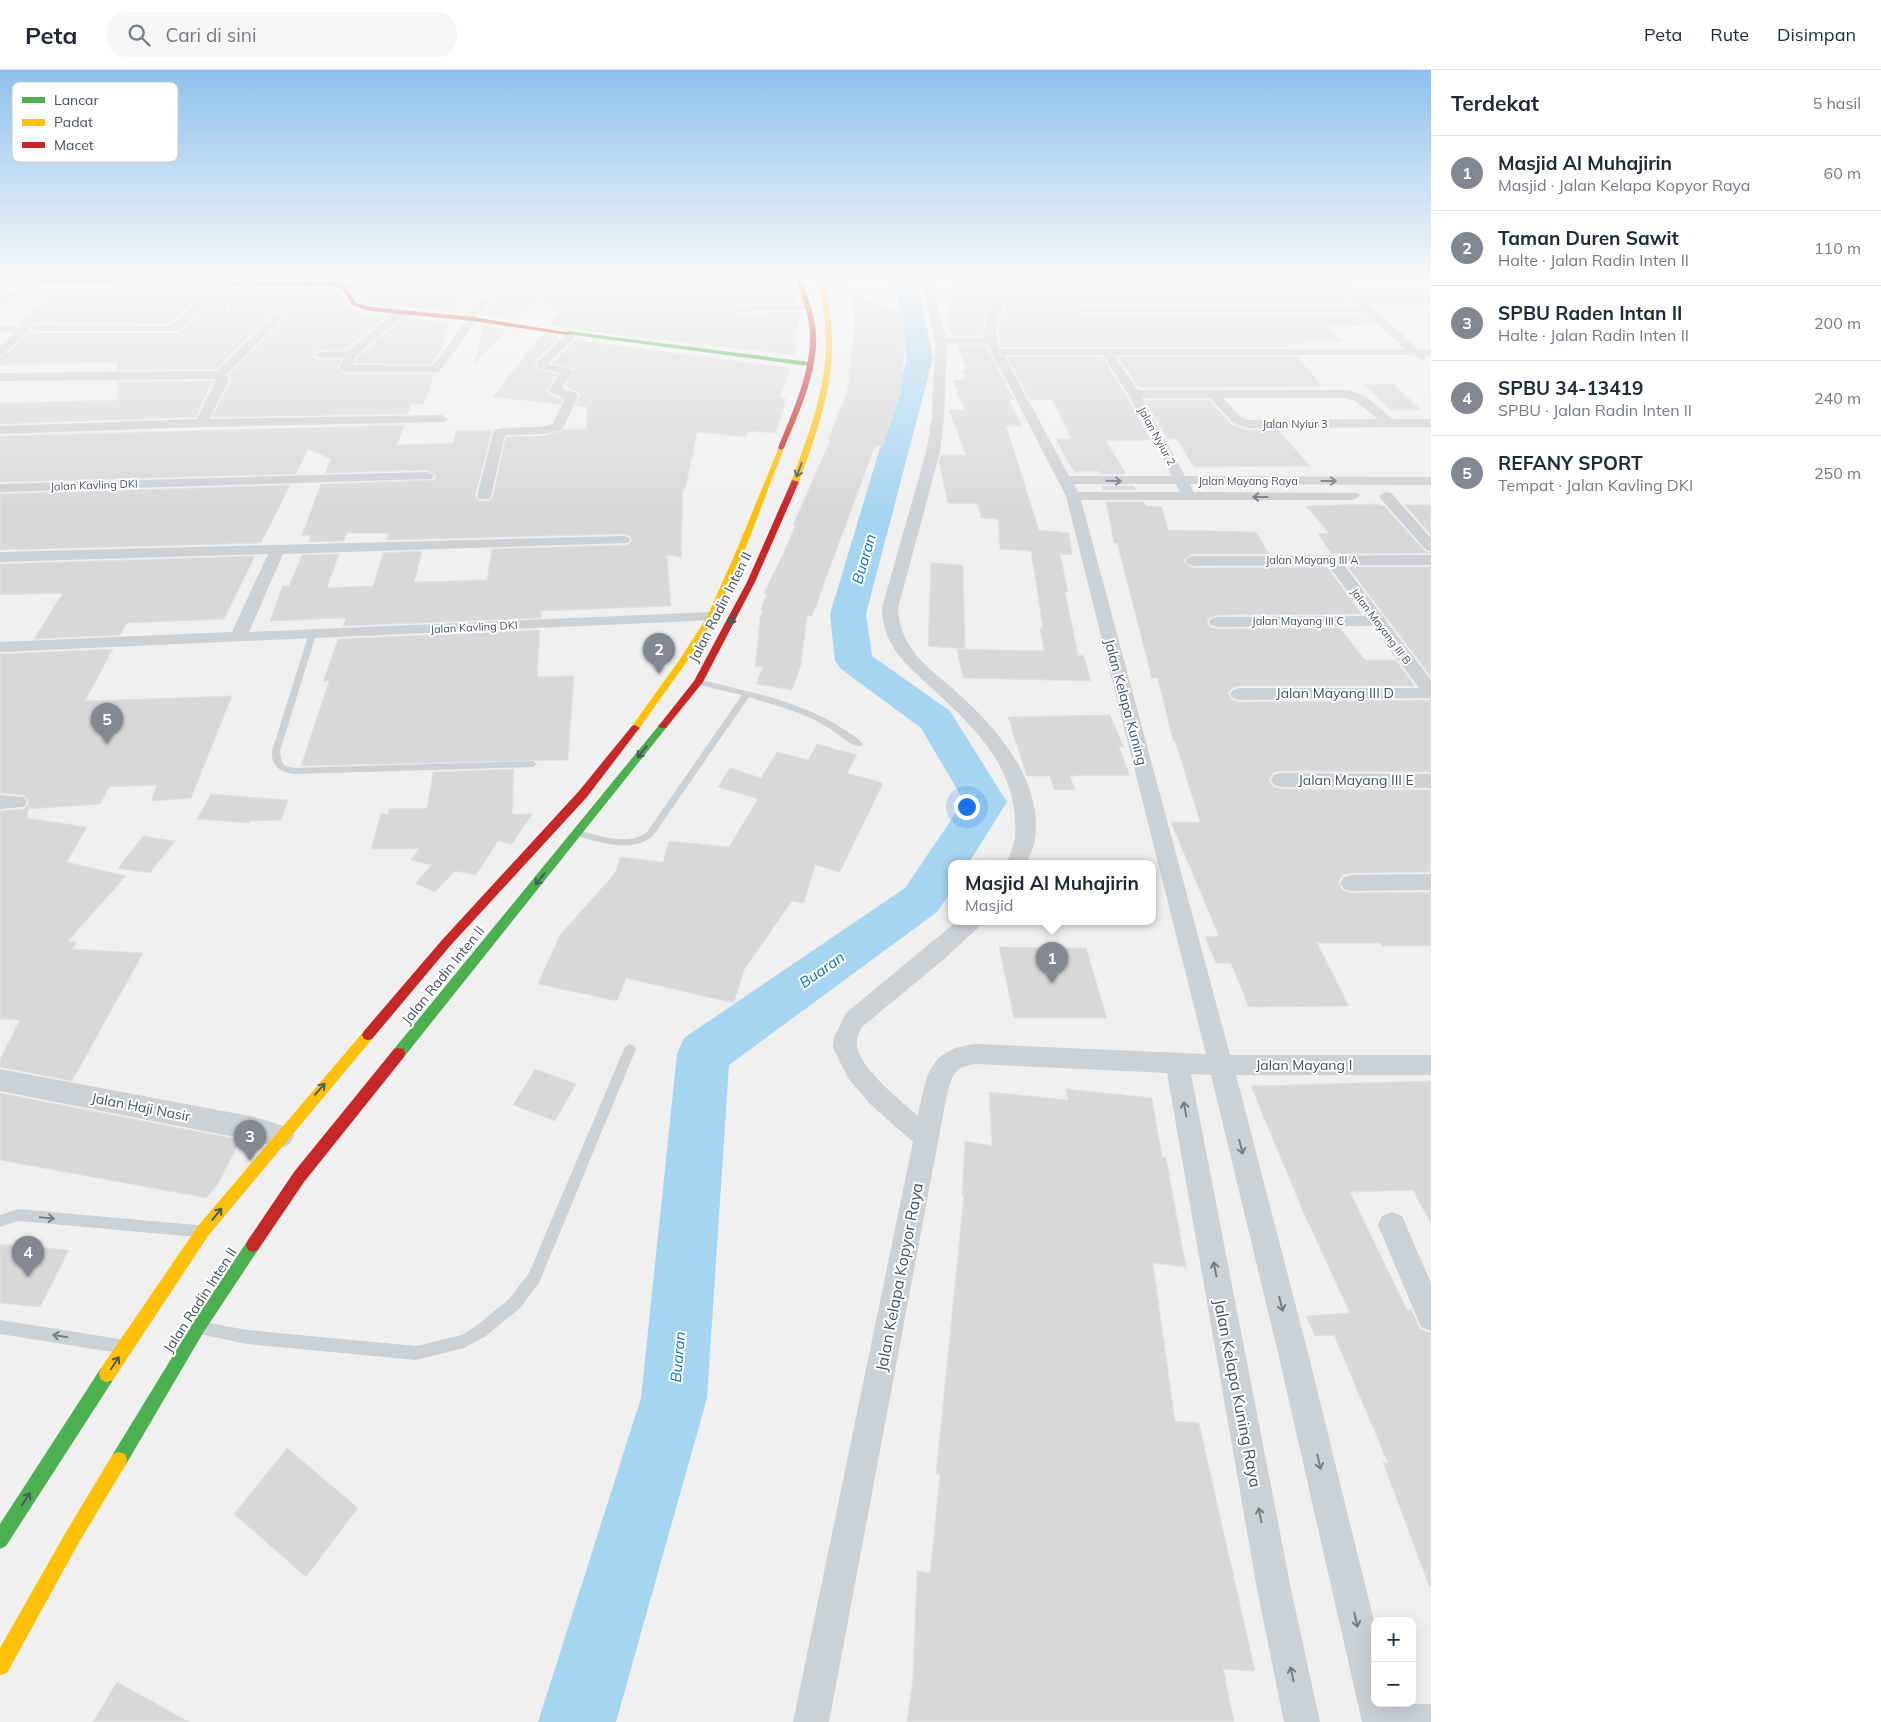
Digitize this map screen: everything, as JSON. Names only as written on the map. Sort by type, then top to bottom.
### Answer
[{"type":"main road","points":[[739,355],[809,364]]},
{"type":"main road","name":"Jalan Radin Inten II","points":[[0,1540],[203,1231],[280,1136],[446,943],[600,774],[684,660],[711,616],[742,547],[792,422],[810,355]]},
{"type":"main road","name":"Jalan Radin Inten II","points":[[0,1666],[72,1538],[198,1328],[299,1177],[698,682],[751,582],[786,507],[816,425],[829,366],[830,355]]},
{"type":"main road","points":[[792,422],[816,425]]},
{"type":"street","points":[[0,377],[220,375],[240,355]]},
{"type":"street","points":[[351,355],[346,369],[435,370],[445,355]]},
{"type":"street","points":[[484,496],[499,433],[506,431],[546,430],[558,426],[572,396],[555,390],[567,371],[543,366],[542,363],[550,355]]},
{"type":"street","points":[[940,355],[938,417],[933,452],[890,608],[890,622],[894,636],[901,649],[977,722],[1005,757],[1017,781],[1024,807],[1025,840],[1018,860]]},
{"type":"street","name":"Jalan Kelapa Kuning","points":[[998,355],[1069,488],[1221,1065]]},
{"type":"street","name":"Jalan Nyiur 2","points":[[1108,355],[1134,394],[1190,497]]},
{"type":"street","points":[[1419,355],[1431,366]]},
{"type":"street","points":[[202,423],[223,380],[220,375]]},
{"type":"street","points":[[1134,394],[1349,394],[1361,399],[1390,423]]},
{"type":"street","name":"Jalan Nyiur 3","points":[[1213,394],[1238,420],[1245,424],[1431,424]]},
{"type":"street","points":[[0,430],[202,423],[442,419]]},
{"type":"street","name":"Jalan Kavling DKI","points":[[0,488],[427,476]]},
{"type":"street","name":"Jalan Mayang Raya","points":[[1069,488],[1182,481],[1431,481]]},
{"type":"street","name":"Jalan Mayang Raya","points":[[1069,488],[1190,497],[1404,496]]},
{"type":"street","points":[[1376,496],[1431,547]]},
{"type":"street","points":[[0,557],[623,540]]},
{"type":"street","points":[[238,638],[277,550]]},
{"type":"street","name":"Jalan Mayang III B","points":[[1332,560],[1431,692]]},
{"type":"street","name":"Jalan Mayang III A","points":[[1193,561],[1431,560]]},
{"type":"street","name":"Jalan Kavling DKI","points":[[0,648],[711,616]]},
{"type":"street","name":"Jalan Mayang III C","points":[[1217,622],[1378,621]]},
{"type":"street","name":"Jalan Mayang III D","points":[[1239,694],[1431,692]]},
{"type":"street","name":"Jalan Mayang III E","points":[[1281,780],[1431,781]]},
{"type":"street","points":[[1351,883],[1431,882]]},
{"type":"street","points":[[926,1138],[882,1098],[851,1065],[844,1041],[854,1020],[936,954],[967,925]]},
{"type":"street","name":"Jalan Kelapa Kopyor Raya","points":[[811,1722],[926,1138],[935,1094],[944,1066],[952,1058],[962,1055],[1177,1063]]},
{"type":"street","name":"Jalan Mayang I","points":[[1177,1063],[1221,1065],[1431,1065]]},
{"type":"street","name":"Jalan Kelapa Kuning Raya","points":[[1177,1063],[1274,1589],[1302,1722]]},
{"type":"street","points":[[1221,1065],[1294,1357],[1371,1682]]},
{"type":"street","name":"Jalan Haji Nasir","points":[[0,1080],[246,1127],[280,1136]]},
{"type":"street","points":[[1392,1225],[1431,1317]]},
{"type":"street","points":[[1377,1707],[1380,1722]]},
{"type":"street","points":[[1402,1722],[1431,1722]]},
{"type":"lane","points":[[312,635],[276,751],[278,766],[284,770],[533,764]]},
{"type":"lane","points":[[698,682],[747,694],[806,712],[831,725],[859,744]]},
{"type":"lane","points":[[577,833],[627,843],[639,842],[647,838],[747,694]]},
{"type":"lane","points":[[198,1328],[247,1337],[416,1353],[464,1340],[481,1331],[515,1303],[534,1278],[630,1049]]},
{"type":"lane","points":[[0,1221],[18,1215],[203,1231]]},
{"type":"lane","points":[[0,1327],[125,1347]]},
{"type":"building","points":[[5,355],[230,355],[216,369],[117,370],[117,362],[0,365],[0,357]]},
{"type":"building","points":[[248,355],[313,355],[313,357],[320,360],[341,360],[337,368],[345,374],[434,374],[424,403],[411,404],[407,414],[212,417],[231,381],[228,375]]},
{"type":"building","points":[[360,355],[438,355],[431,364],[355,363]]},
{"type":"building","points":[[476,355],[483,355],[474,364]]},
{"type":"building","points":[[525,355],[542,355],[534,363],[539,370],[557,374],[547,391],[550,395],[562,399],[560,404],[493,397]]},
{"type":"building","points":[[560,355],[691,355],[790,368],[780,397],[785,397],[785,403],[776,433],[749,431],[746,437],[697,432],[685,489],[683,489],[681,557],[667,555],[671,606],[541,611],[541,618],[343,626],[346,618],[270,621],[283,586],[289,586],[302,555],[339,554],[327,588],[373,586],[383,553],[422,551],[414,582],[487,580],[492,549],[628,545],[632,541],[630,536],[623,534],[387,540],[389,533],[347,533],[344,541],[308,542],[311,535],[302,535],[321,484],[434,480],[436,476],[427,470],[325,473],[331,459],[308,449],[296,474],[0,482],[0,436],[404,425],[397,445],[453,443],[456,431],[492,430],[475,496],[479,501],[489,501],[493,496],[506,437],[544,436],[565,429],[586,429],[587,407],[575,406],[580,395],[577,391],[565,387],[574,370],[571,367],[552,363]]},
{"type":"building","points":[[852,355],[903,355],[900,392],[882,446],[875,446],[812,616],[807,616],[801,665],[792,690],[756,684],[763,667],[755,667],[760,618],[763,610],[761,609],[767,594],[764,593],[785,550],[795,526],[793,525],[830,441],[828,440],[847,395]]},
{"type":"building","points":[[961,355],[991,355],[1014,400],[1009,400],[1022,426],[1006,426],[1039,530],[1069,533],[1072,555],[1060,554],[1068,592],[1065,592],[1078,655],[1084,656],[1091,681],[963,678],[957,649],[1044,651],[1040,627],[1043,628],[1031,551],[1000,549],[998,519],[981,518],[978,504],[948,503],[939,462],[941,455],[966,455],[949,410],[964,410],[953,380],[966,380],[962,370],[967,369]]},
{"type":"building","points":[[1007,357],[1102,357],[1126,395],[1150,440],[1106,441],[1126,474],[1100,474],[1099,471],[1074,472],[1056,439],[1072,439],[1052,399],[1030,400]]},
{"type":"building","points":[[1118,357],[1297,357],[1322,386],[1139,388]]},
{"type":"building","points":[[213,381],[196,417],[0,424],[0,403],[118,400],[118,382]]},
{"type":"building","points":[[1364,384],[1394,384],[1421,410],[1390,410]]},
{"type":"building","points":[[1145,400],[1209,400],[1232,425],[1248,430],[1278,430],[1310,466],[1194,467],[1178,441],[1167,439]]},
{"type":"building","points":[[290,485],[261,543],[0,550],[0,494]]},
{"type":"building","points":[[1102,486],[1134,486],[1136,490],[1103,490]]},
{"type":"building","points":[[1106,502],[1144,502],[1146,506],[1162,507],[1168,530],[1256,532],[1269,554],[1193,554],[1183,561],[1192,568],[1327,567],[1362,614],[1217,615],[1209,618],[1207,623],[1210,627],[1217,629],[1340,628],[1365,660],[1396,660],[1415,686],[1239,686],[1232,688],[1228,693],[1232,700],[1239,702],[1431,700],[1431,772],[1281,771],[1273,773],[1269,779],[1272,786],[1281,789],[1431,790],[1431,872],[1351,873],[1343,875],[1338,882],[1342,890],[1351,893],[1431,892],[1431,946],[1382,946],[1380,943],[1317,943],[1349,1006],[1249,1007],[1231,963],[1216,963],[1205,937],[1219,936],[1171,822],[1200,822],[1175,741],[1173,741],[1158,678],[1152,678],[1117,543],[1114,543]]},
{"type":"building","points":[[1374,504],[1384,506],[1425,551],[1431,553],[1332,554],[1318,534],[1329,533],[1306,506]]},
{"type":"building","points":[[1405,505],[1431,505],[1431,535]]},
{"type":"building","points":[[255,556],[224,619],[127,623],[120,635],[34,639],[63,593],[0,595],[0,564]]},
{"type":"building","points":[[931,563],[963,565],[965,649],[928,646]]},
{"type":"building","points":[[1348,567],[1431,567],[1431,677]]},
{"type":"building","points":[[540,630],[537,677],[574,676],[568,760],[301,766],[329,681],[323,682],[338,639]]},
{"type":"building","points":[[113,649],[85,701],[232,696],[191,798],[151,801],[157,785],[109,787],[100,804],[28,809],[27,818],[87,827],[67,862],[126,876],[68,941],[77,942],[72,949],[143,953],[72,1081],[0,1067],[0,1059],[20,1020],[0,1019],[0,811],[24,809],[29,803],[24,795],[0,793],[0,654]]},
{"type":"building","points":[[1110,715],[1124,747],[1119,747],[1130,775],[1070,776],[1075,790],[1054,790],[1050,776],[1027,776],[1008,717]]},
{"type":"building","points":[[817,744],[857,755],[847,773],[883,783],[840,872],[815,865],[804,903],[792,901],[744,970],[734,1003],[626,978],[617,1001],[538,984],[560,935],[616,872],[620,857],[663,862],[669,841],[729,847],[758,799],[718,787],[730,768],[761,778],[777,752],[808,760]]},
{"type":"building","points":[[514,769],[512,814],[532,814],[512,844],[498,841],[476,875],[455,871],[435,892],[415,883],[432,865],[411,860],[419,849],[371,849],[381,814],[388,814],[389,809],[427,808],[433,772]]},
{"type":"building","points":[[211,794],[288,800],[281,820],[250,821],[249,823],[197,819]]},
{"type":"building","points":[[143,836],[175,841],[150,873],[118,868]]},
{"type":"building","points":[[999,947],[1086,948],[1107,1018],[1014,1018]]},
{"type":"building","points":[[535,1069],[576,1084],[555,1121],[513,1105]]},
{"type":"building","points":[[1431,1081],[1431,1224],[1413,1190],[1350,1192],[1407,1310],[1411,1309],[1420,1329],[1431,1333],[1431,1586],[1429,1586],[1383,1462],[1388,1463],[1334,1335],[1315,1336],[1306,1316],[1350,1313],[1302,1209],[1251,1086]]},
{"type":"building","points":[[1066,1089],[1152,1098],[1162,1157],[1166,1158],[1186,1267],[1153,1263],[1175,1421],[1199,1423],[1255,1671],[1223,1669],[1234,1722],[907,1722],[913,1678],[917,1571],[930,1573],[940,1475],[936,1473],[964,1195],[962,1195],[965,1141],[992,1146],[989,1092],[1068,1100]]},
{"type":"building","points":[[0,1093],[241,1140],[217,1185],[206,1198],[0,1160]]},
{"type":"building","points":[[0,1244],[69,1250],[40,1307],[0,1303]]},
{"type":"building","points":[[287,1448],[358,1508],[306,1577],[234,1514]]},
{"type":"building","points":[[117,1682],[189,1722],[93,1722]]},
{"type":"waterway","name":"Buaran","points":[[577,1722],[674,1398],[703,1054],[921,900],[986,802],[936,720],[854,661],[848,614],[919,355]]},
{"type":"traffic: fast","points":[[740,355],[809,364]]},
{"type":"traffic: fast","points":[[399,1053],[663,726]]},
{"type":"traffic: fast","points":[[119,1460],[198,1328],[253,1245]]},
{"type":"traffic: fast","points":[[0,1540],[107,1374]]},
{"type":"traffic: slow","points":[[795,482],[820,407],[830,355]]},
{"type":"traffic: slow","points":[[635,728],[684,660],[711,617],[742,547],[781,448]]},
{"type":"traffic: slow","points":[[107,1374],[203,1231],[368,1035]]},
{"type":"traffic: slow","points":[[0,1666],[72,1538],[119,1460]]},
{"type":"traffic: jam","points":[[781,448],[807,377],[811,355]]},
{"type":"traffic: jam","points":[[663,726],[698,682],[751,582],[795,482]]},
{"type":"traffic: jam","points":[[368,1035],[446,943],[583,794],[635,728]]},
{"type":"traffic: jam","points":[[253,1245],[299,1177],[399,1053]]},
{"type":"place","name":"Taman Duren Sawit","points":[[659,674]]},
{"type":"place","name":"REFANY SPORT","points":[[107,744]]},
{"type":"place","name":"Masjid Al Muhajirin","points":[[1052,983]]},
{"type":"place","name":"SPBU Raden Intan II","points":[[250,1161]]},
{"type":"place","name":"SPBU 34-13419","points":[[28,1277]]}]
